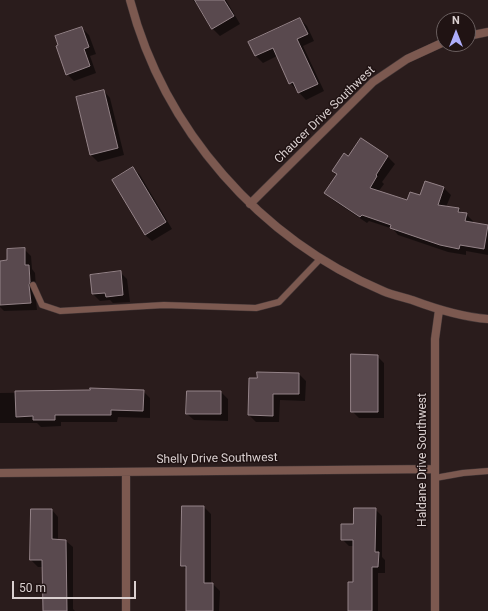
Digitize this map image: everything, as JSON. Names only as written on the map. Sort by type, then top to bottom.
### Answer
[{"type":"street","points":[[130,0],[134,17],[156,73],[181,119],[211,162],[250,204],[292,240],[336,268],[383,291],[439,310],[488,319]]},
{"type":"street","points":[[476,34],[488,32]]},
{"type":"street","name":"Chaucer Drive Southwest","points":[[250,204],[373,82],[407,58],[436,45]]},
{"type":"street","name":"Haldane Drive Southwest","points":[[435,611],[435,339],[439,310]]},
{"type":"street","name":"Shelly Drive Southwest","points":[[0,473],[435,469]]},
{"type":"street","points":[[126,472],[126,611]]},
{"type":"lane","points":[[33,285],[42,305],[60,312],[164,305],[256,308],[279,302],[321,258]]},
{"type":"lane","points":[[435,478],[463,473],[488,471]]},
{"type":"building","points":[[195,0],[224,0],[234,16],[212,29]]},
{"type":"building","points":[[300,18],[308,34],[297,39],[318,84],[298,93],[293,82],[289,84],[273,48],[255,56],[248,42]]},
{"type":"building","points":[[82,27],[89,47],[84,49],[90,66],[66,75],[56,46],[58,45],[55,36]]},
{"type":"building","points":[[104,90],[118,148],[90,155],[76,97]]},
{"type":"building","points":[[361,138],[388,156],[370,188],[407,200],[410,192],[420,195],[425,181],[444,187],[438,205],[459,208],[458,212],[467,213],[465,221],[488,225],[484,249],[460,245],[459,249],[440,245],[390,228],[391,225],[362,215],[360,217],[324,193],[337,174],[332,171],[344,153],[348,156]]},
{"type":"building","points":[[133,167],[166,222],[145,235],[112,180]]},
{"type":"building","points":[[25,248],[25,265],[29,265],[31,303],[0,305],[0,261],[7,260],[7,249]]},
{"type":"building","points":[[121,271],[123,295],[106,297],[105,293],[92,294],[90,275]]},
{"type":"building","points":[[351,354],[378,355],[378,412],[351,412]]},
{"type":"building","points":[[257,372],[299,373],[299,394],[273,394],[273,416],[248,415],[249,378],[257,378]]},
{"type":"building","points":[[90,388],[144,390],[143,411],[111,410],[111,415],[55,415],[55,420],[33,420],[33,416],[16,417],[15,391],[90,390]]},
{"type":"building","points":[[187,391],[221,391],[221,414],[186,414]]},
{"type":"building","points":[[182,506],[204,506],[204,583],[213,583],[213,611],[186,611],[186,566],[181,566]]},
{"type":"building","points":[[354,508],[376,508],[375,552],[379,552],[378,567],[372,567],[372,611],[348,611],[348,582],[353,582],[353,540],[341,540],[341,524],[353,524]]},
{"type":"building","points":[[31,509],[52,509],[52,539],[66,540],[67,611],[43,611],[42,560],[30,560]]}]
